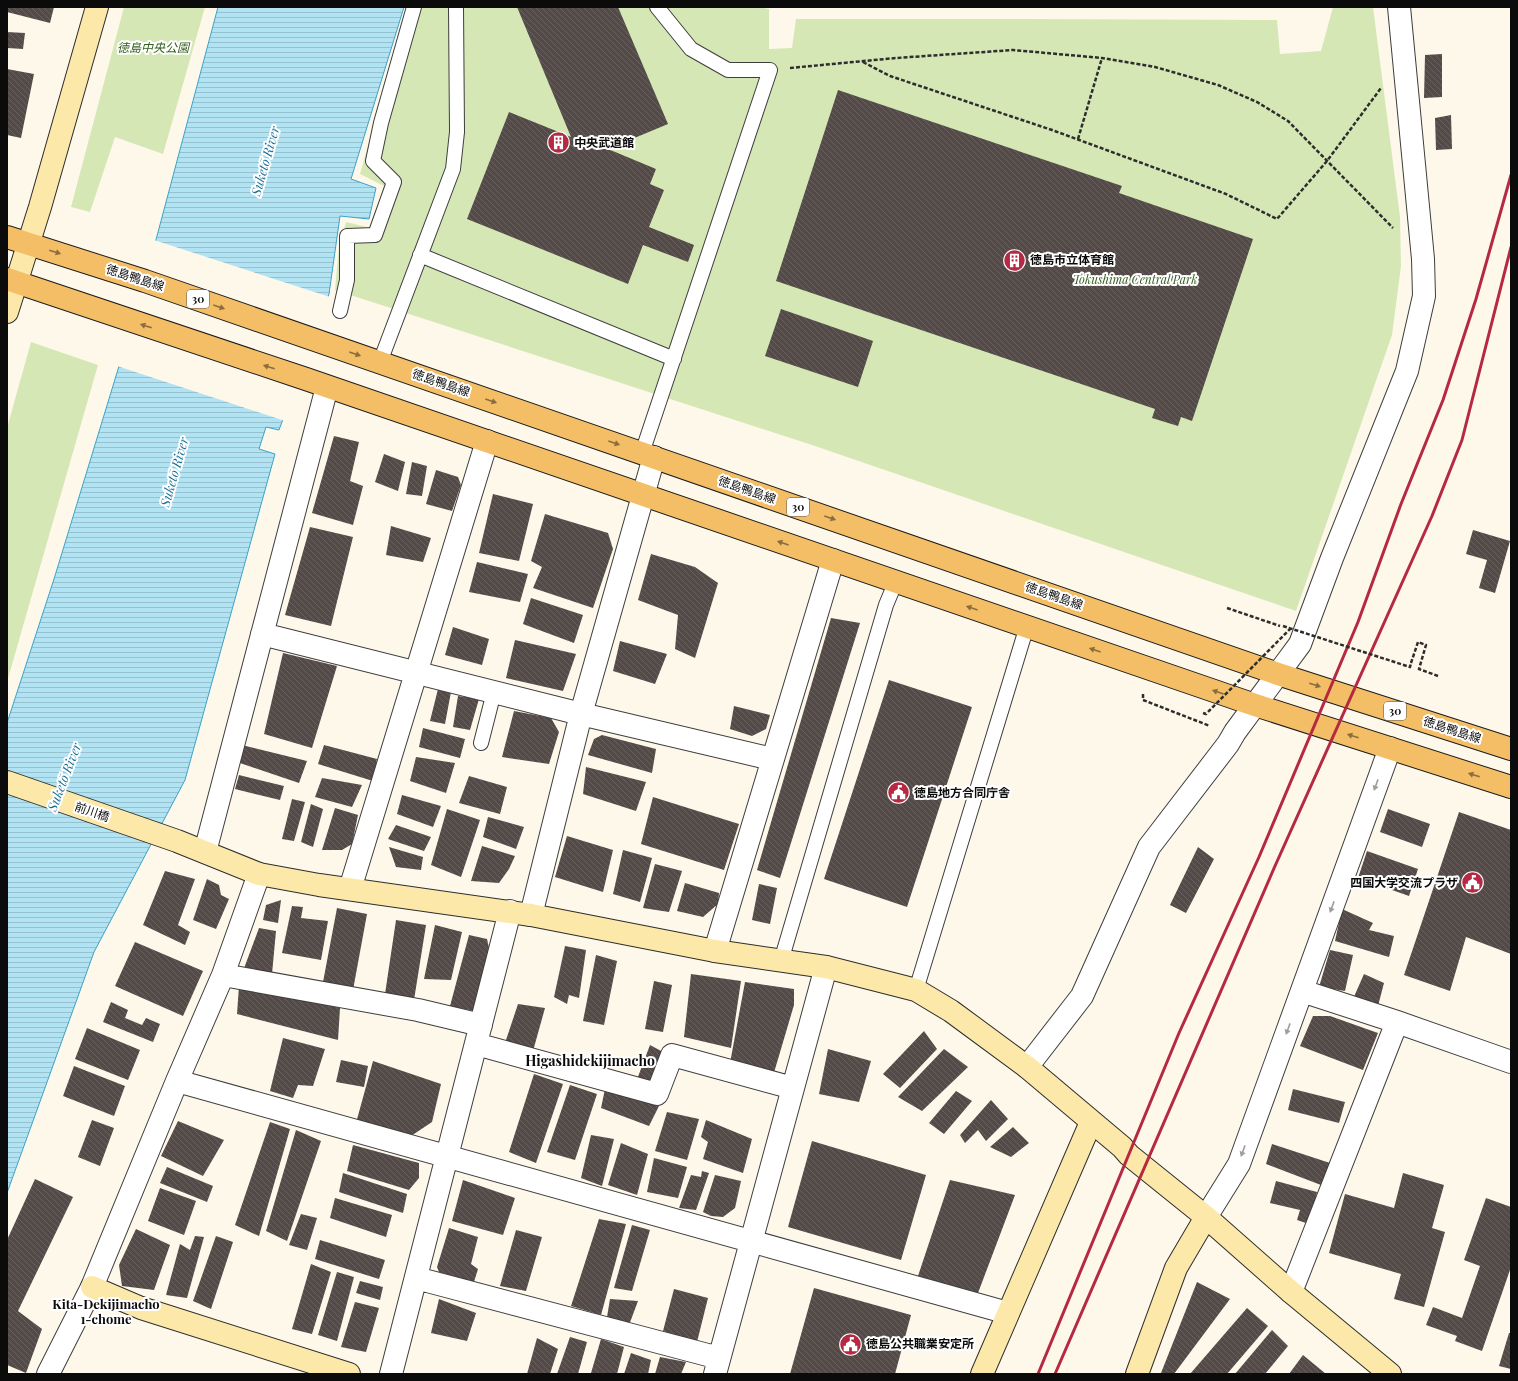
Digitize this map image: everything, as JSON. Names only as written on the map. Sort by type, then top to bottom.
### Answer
[{"type":"main road","name":"徳島鴨島線","points":[[7,237],[145,281],[1278,674],[1511,749]]},
{"type":"main road","points":[[12,281],[487,441],[1255,705],[1511,787]]},
{"type":"street","points":[[7,312],[12,281],[28,244],[96,7]]},
{"type":"street","points":[[1027,1067],[1082,996],[1149,847],[1228,744],[1235,732],[1299,646],[1332,558],[1407,371],[1424,296],[1423,259],[1399,7]]},
{"type":"street","points":[[205,852],[327,387]]},
{"type":"street","points":[[350,889],[487,441]]},
{"type":"street","points":[[391,1374],[479,1034],[521,913],[580,714],[643,495],[648,455]]},
{"type":"street","points":[[715,951],[833,560]]},
{"type":"street","points":[[262,634],[580,714],[772,759]]},
{"type":"street","points":[[1139,1373],[1176,1268],[1239,1164],[1390,748]]},
{"type":"street","name":"前川橋","points":[[7,782],[177,841],[259,874],[319,885],[521,913],[715,951],[826,967],[916,990],[951,1011],[1027,1067],[1122,1147],[1139,1164],[1206,1217],[1291,1292],[1390,1374]]},
{"type":"street","points":[[48,1374],[92,1287],[177,1081],[223,975],[259,874]]},
{"type":"street","points":[[416,1278],[717,1366],[826,967]]},
{"type":"street","points":[[223,975],[418,1010],[479,1034],[657,1094],[672,1055],[793,1088]]},
{"type":"street","points":[[1302,991],[1397,1022],[1511,1062]]},
{"type":"street","points":[[1291,1292],[1397,1022]]},
{"type":"street","points":[[177,1081],[1008,1313]]},
{"type":"street","points":[[982,1374],[1091,1122]]},
{"type":"street","points":[[92,1287],[141,1308],[349,1374]]},
{"type":"lane","points":[[340,311],[347,280],[346,236],[375,235],[394,182],[373,161],[381,123],[414,7]]},
{"type":"lane","points":[[380,362],[453,169],[457,132],[456,7]]},
{"type":"lane","points":[[648,455],[674,359],[770,70],[728,70],[690,50],[657,7]]},
{"type":"lane","points":[[420,255],[674,359]]},
{"type":"lane","points":[[781,961],[886,605],[896,581]]},
{"type":"lane","points":[[916,990],[1027,626]]},
{"type":"lane","points":[[480,743],[494,692]]},
{"type":"path","points":[[770,70],[896,58],[1013,50],[1102,58],[1155,67],[1218,85],[1258,102],[1288,121],[1423,259]]},
{"type":"path","points":[[862,62],[890,76],[1078,140],[1226,194],[1277,219],[1327,161],[1404,56]]},
{"type":"path","points":[[1078,140],[1102,58]]},
{"type":"path","points":[[1227,608],[1410,667],[1418,642],[1426,645],[1419,669],[1438,676]]},
{"type":"path","points":[[1203,713],[1206,714],[1290,629]]},
{"type":"path","points":[[1142,690],[1143,700],[1213,726]]},
{"type":"green space","name":"徳島中央公園","points":[[124,7],[205,7],[163,154],[115,137],[90,212],[71,207]]},
{"type":"green space","name":"Tokushima Central Park","points":[[408,7],[758,7],[769,9],[769,49],[792,48],[796,19],[1277,20],[1280,54],[1321,51],[1333,7],[1373,7],[1400,217],[1401,266],[1392,335],[1296,611],[812,445],[335,290],[339,247],[346,222],[371,228],[384,186],[360,174]]},
{"type":"green space","points":[[31,342],[98,365],[7,682],[7,428]]},
{"type":"water","name":"Suketō River","points":[[218,7],[404,7],[351,179],[376,188],[369,219],[340,216],[329,294],[279,430],[266,427],[259,449],[275,454],[185,780],[94,952],[7,1193],[7,723],[54,579],[145,281]]},
{"type":"pier","points":[[154,240],[330,297],[285,421],[117,366]]},
{"type":"building","points":[[7,7],[54,7],[50,23],[7,12]]},
{"type":"building","name":"中央武道館","points":[[517,7],[618,7],[668,124],[608,149],[656,169],[650,184],[664,190],[649,227],[694,245],[688,262],[643,245],[628,284],[467,219],[509,112],[571,137]]},
{"type":"building","points":[[7,32],[25,33],[23,49],[7,48]]},
{"type":"building","points":[[1442,54],[1442,97],[1424,98],[1425,55]]},
{"type":"building","points":[[7,69],[34,74],[21,138],[7,135]]},
{"type":"building","name":"徳島市立体育館","points":[[838,90],[1122,186],[1119,193],[1253,239],[1192,421],[1181,417],[1178,426],[1152,418],[1155,409],[776,281]]},
{"type":"building","points":[[1451,115],[1452,149],[1436,150],[1435,118]]},
{"type":"building","points":[[781,309],[873,341],[858,387],[765,356]]},
{"type":"building","points":[[334,436],[359,442],[350,481],[363,486],[353,525],[312,513]]},
{"type":"building","points":[[384,454],[405,462],[398,491],[375,482]]},
{"type":"building","points":[[412,462],[427,466],[422,496],[406,494]]},
{"type":"building","points":[[436,470],[458,477],[461,485],[452,511],[426,504]]},
{"type":"building","points":[[493,494],[533,504],[519,561],[479,553]]},
{"type":"building","points":[[545,514],[608,533],[613,549],[593,608],[533,588],[542,567],[531,561]]},
{"type":"building","points":[[391,526],[431,538],[423,562],[386,555]]},
{"type":"building","points":[[310,527],[353,537],[331,626],[285,615]]},
{"type":"building","points":[[1473,530],[1510,541],[1495,593],[1479,588],[1487,560],[1466,554]]},
{"type":"building","points":[[651,554],[695,567],[718,583],[695,658],[675,649],[678,615],[638,600]]},
{"type":"building","points":[[477,562],[528,574],[520,602],[469,592]]},
{"type":"building","points":[[531,598],[583,615],[574,643],[523,624]]},
{"type":"building","points":[[831,618],[860,623],[780,878],[757,870]]},
{"type":"building","points":[[453,627],[489,639],[482,665],[445,655]]},
{"type":"building","points":[[515,640],[576,654],[563,691],[506,678]]},
{"type":"building","points":[[620,641],[667,654],[655,684],[613,671]]},
{"type":"building","points":[[283,653],[337,666],[312,748],[264,734]]},
{"type":"building","name":"徳島地方合同庁舎","points":[[889,680],[972,707],[907,907],[824,879]]},
{"type":"building","points":[[438,689],[451,692],[445,724],[430,721]]},
{"type":"building","points":[[458,696],[479,699],[470,730],[453,727]]},
{"type":"building","points":[[734,706],[770,715],[766,729],[752,736],[730,729]]},
{"type":"building","points":[[514,711],[551,718],[559,732],[549,764],[502,757]]},
{"type":"building","points":[[423,728],[465,739],[460,758],[419,747]]},
{"type":"building","points":[[602,735],[656,749],[652,773],[588,755],[594,739]]},
{"type":"building","points":[[242,745],[307,761],[299,783],[237,762]]},
{"type":"building","points":[[324,745],[377,759],[373,781],[318,764]]},
{"type":"building","points":[[416,757],[455,763],[446,793],[410,781]]},
{"type":"building","points":[[586,767],[646,782],[636,811],[583,794]]},
{"type":"building","points":[[239,775],[284,786],[280,800],[235,789]]},
{"type":"building","points":[[469,776],[507,787],[500,814],[459,803]]},
{"type":"building","points":[[322,778],[362,785],[352,807],[315,797]]},
{"type":"building","points":[[402,795],[441,806],[433,827],[397,814]]},
{"type":"building","points":[[653,797],[739,824],[724,870],[641,844]]},
{"type":"building","points":[[292,799],[305,802],[294,841],[282,839]]},
{"type":"building","points":[[311,804],[323,809],[313,847],[301,842]]},
{"type":"building","points":[[335,808],[358,815],[352,844],[342,850],[322,850]]},
{"type":"building","points":[[447,809],[480,820],[461,877],[431,865]]},
{"type":"building","points":[[1388,809],[1430,824],[1422,847],[1380,832]]},
{"type":"building","name":"四国大学交流プラザ","points":[[1459,812],[1511,830],[1511,954],[1466,937],[1450,991],[1404,975]]},
{"type":"building","points":[[488,817],[524,827],[516,849],[483,837]]},
{"type":"building","points":[[396,825],[431,837],[424,851],[388,839]]},
{"type":"building","points":[[567,836],[613,850],[603,892],[555,877]]},
{"type":"building","points":[[482,846],[515,856],[509,869],[499,883],[471,881]]},
{"type":"building","points":[[389,847],[423,857],[421,870],[396,867]]},
{"type":"building","points":[[1198,847],[1214,859],[1186,913],[1170,905]]},
{"type":"building","points":[[623,850],[652,858],[640,902],[613,894]]},
{"type":"building","points":[[1367,851],[1418,869],[1409,896],[1358,878]]},
{"type":"building","points":[[655,864],[682,871],[669,912],[643,908]]},
{"type":"building","points":[[165,871],[195,879],[178,925],[190,932],[185,945],[143,925]]},
{"type":"building","points":[[207,879],[219,885],[221,895],[229,899],[216,929],[193,920]]},
{"type":"building","points":[[685,883],[719,893],[718,904],[703,917],[677,911]]},
{"type":"building","points":[[759,884],[777,888],[770,924],[752,920]]},
{"type":"building","points":[[281,900],[278,923],[263,920],[266,905]]},
{"type":"building","points":[[292,906],[303,907],[301,918],[328,921],[321,960],[282,953]]},
{"type":"building","points":[[337,908],[367,914],[353,990],[323,982]]},
{"type":"building","points":[[1342,909],[1373,923],[1369,930],[1394,936],[1389,957],[1335,941]]},
{"type":"building","points":[[396,920],[426,925],[414,1000],[385,994]]},
{"type":"building","points":[[435,925],[462,932],[451,980],[424,979]]},
{"type":"building","points":[[259,928],[276,931],[272,974],[243,971]]},
{"type":"building","points":[[469,935],[487,939],[489,948],[474,1011],[450,1006]]},
{"type":"building","points":[[135,942],[203,971],[183,1016],[115,986]]},
{"type":"building","points":[[565,946],[586,950],[579,998],[569,995],[567,1004],[554,997]]},
{"type":"building","points":[[1330,950],[1353,955],[1345,991],[1319,987]]},
{"type":"building","points":[[596,955],[617,961],[604,1025],[583,1021]]},
{"type":"building","points":[[691,974],[741,981],[731,1048],[684,1037]]},
{"type":"building","points":[[1364,974],[1384,983],[1378,1006],[1353,999]]},
{"type":"building","points":[[654,981],[672,985],[663,1032],[645,1029]]},
{"type":"building","points":[[745,982],[794,989],[794,1005],[773,1076],[730,1063]]},
{"type":"building","points":[[239,986],[340,1008],[338,1040],[237,1014]]},
{"type":"building","points":[[111,1002],[128,1010],[125,1018],[142,1025],[146,1018],[160,1024],[153,1042],[103,1022]]},
{"type":"building","points":[[518,1004],[545,1008],[533,1051],[504,1046]]},
{"type":"building","points":[[1313,1016],[1330,1016],[1378,1033],[1363,1070],[1300,1046]]},
{"type":"building","points":[[87,1028],[140,1050],[128,1080],[75,1059]]},
{"type":"building","points":[[924,1031],[937,1049],[900,1088],[883,1074]]},
{"type":"building","points":[[283,1038],[325,1049],[313,1086],[298,1085],[293,1098],[270,1091]]},
{"type":"building","points":[[650,1045],[663,1052],[654,1085],[636,1082]]},
{"type":"building","points":[[828,1049],[871,1061],[859,1102],[819,1094]]},
{"type":"building","points":[[944,1049],[968,1067],[922,1111],[898,1097]]},
{"type":"building","points":[[341,1060],[368,1066],[364,1087],[336,1082]]},
{"type":"building","points":[[373,1061],[441,1084],[432,1122],[411,1136],[356,1123]]},
{"type":"building","points":[[74,1066],[125,1086],[114,1116],[63,1096]]},
{"type":"building","points":[[534,1074],[563,1084],[536,1163],[509,1152]]},
{"type":"building","points":[[570,1085],[597,1094],[575,1160],[547,1152]]},
{"type":"building","points":[[605,1089],[659,1106],[649,1126],[601,1108]]},
{"type":"building","points":[[1293,1089],[1345,1102],[1339,1123],[1288,1110]]},
{"type":"building","points":[[956,1091],[972,1101],[944,1134],[929,1123]]},
{"type":"building","points":[[991,1100],[1008,1119],[986,1141],[978,1130],[965,1143],[960,1135]]},
{"type":"building","points":[[667,1112],[699,1119],[687,1160],[655,1151]]},
{"type":"building","points":[[92,1120],[114,1128],[100,1166],[78,1157]]},
{"type":"building","points":[[706,1120],[752,1139],[743,1173],[703,1159],[708,1142],[701,1137]]},
{"type":"building","points":[[178,1121],[224,1140],[203,1176],[161,1156]]},
{"type":"building","points":[[270,1122],[290,1129],[259,1236],[235,1225]]},
{"type":"building","points":[[1013,1127],[1029,1143],[1011,1157],[990,1147]]},
{"type":"building","points":[[296,1130],[321,1141],[287,1241],[266,1231]]},
{"type":"building","points":[[591,1135],[614,1139],[602,1186],[581,1178]]},
{"type":"building","points":[[812,1141],[926,1175],[901,1260],[788,1227]]},
{"type":"building","points":[[621,1143],[648,1154],[637,1195],[608,1185]]},
{"type":"building","points":[[1272,1144],[1330,1163],[1321,1185],[1266,1164]]},
{"type":"building","points":[[353,1145],[419,1163],[419,1178],[409,1190],[347,1171]]},
{"type":"building","points":[[654,1158],[687,1167],[678,1198],[647,1192]]},
{"type":"building","points":[[167,1167],[213,1186],[207,1202],[160,1183]]},
{"type":"building","points":[[702,1171],[709,1173],[696,1210],[679,1208],[691,1175],[701,1177]]},
{"type":"building","points":[[343,1173],[407,1194],[403,1213],[339,1192]]},
{"type":"building","points":[[1403,1173],[1444,1185],[1432,1228],[1445,1232],[1424,1307],[1394,1299],[1401,1274],[1329,1253],[1345,1194],[1394,1208]]},
{"type":"building","points":[[715,1175],[741,1181],[735,1208],[723,1217],[711,1216],[703,1212]]},
{"type":"building","points":[[35,1179],[73,1197],[18,1311],[42,1329],[26,1373],[7,1365],[7,1240]]},
{"type":"building","points":[[463,1180],[515,1198],[503,1235],[452,1221]]},
{"type":"building","points":[[950,1180],[1015,1195],[978,1293],[918,1276]]},
{"type":"building","points":[[1276,1181],[1317,1192],[1309,1224],[1297,1220],[1300,1210],[1270,1203]]},
{"type":"building","points":[[160,1188],[196,1201],[184,1235],[148,1221]]},
{"type":"building","points":[[335,1198],[392,1215],[386,1237],[330,1218]]},
{"type":"building","points":[[1486,1198],[1511,1207],[1511,1267],[1482,1351],[1455,1341],[1457,1336],[1426,1325],[1433,1307],[1462,1318],[1480,1266],[1464,1260]]},
{"type":"building","points":[[301,1214],[317,1218],[307,1250],[289,1245]]},
{"type":"building","points":[[599,1219],[626,1224],[601,1315],[571,1306]]},
{"type":"building","points":[[632,1225],[650,1230],[632,1291],[614,1288]]},
{"type":"building","points":[[449,1228],[478,1237],[471,1264],[478,1269],[474,1282],[439,1272],[437,1267]]},
{"type":"building","points":[[136,1229],[170,1245],[154,1290],[122,1286],[119,1265]]},
{"type":"building","points":[[516,1230],[542,1237],[526,1291],[500,1286]]},
{"type":"building","points":[[195,1236],[204,1237],[187,1298],[166,1295],[180,1244],[190,1250]]},
{"type":"building","points":[[216,1236],[233,1242],[211,1309],[193,1301]]},
{"type":"building","points":[[320,1240],[385,1260],[379,1279],[315,1259]]},
{"type":"building","points":[[311,1264],[331,1272],[312,1334],[292,1329]]},
{"type":"building","points":[[337,1272],[354,1277],[337,1341],[318,1335]]},
{"type":"building","points":[[360,1281],[383,1287],[380,1300],[356,1293]]},
{"type":"building","points":[[1197,1282],[1230,1299],[1174,1374],[1161,1373]]},
{"type":"building","name":"徳島公共職業安定所","points":[[814,1288],[911,1315],[895,1374],[790,1374]]},
{"type":"building","points":[[674,1289],[708,1298],[697,1342],[663,1331]]},
{"type":"building","points":[[439,1299],[476,1313],[467,1341],[431,1333]]},
{"type":"building","points":[[610,1299],[638,1301],[629,1325],[607,1317]]},
{"type":"building","points":[[355,1302],[379,1308],[366,1352],[341,1347]]},
{"type":"building","points":[[1247,1308],[1268,1326],[1227,1374],[1190,1374]]},
{"type":"building","points":[[1272,1330],[1288,1346],[1265,1374],[1235,1374]]},
{"type":"building","points":[[1509,1333],[1511,1333],[1511,1369],[1499,1366]]},
{"type":"building","points":[[570,1337],[587,1342],[578,1374],[557,1374]]},
{"type":"building","points":[[537,1338],[558,1349],[550,1374],[527,1374]]},
{"type":"building","points":[[601,1339],[624,1347],[617,1374],[591,1373]]},
{"type":"building","points":[[631,1353],[651,1360],[648,1374],[624,1374]]},
{"type":"building","points":[[1303,1355],[1326,1374],[1289,1374]]},
{"type":"building","points":[[660,1357],[686,1362],[681,1374],[655,1374]]},
{"type":"railway","points":[[1038,1374],[1179,1033],[1259,857],[1358,622],[1401,504],[1443,400],[1476,299],[1511,175]]},
{"type":"railway","points":[[1055,1374],[1275,866],[1432,516],[1462,440],[1511,247]]},
{"type":"place","name":"中央武道館","points":[[559,143]]},
{"type":"place","name":"徳島市立体育館","points":[[1014,260]]},
{"type":"place","name":"徳島地方合同庁舎","points":[[898,793]]},
{"type":"place","name":"四国大学交流プラザ","points":[[1473,883]]},
{"type":"place","name":"徳島公共職業安定所","points":[[851,1344]]},
{"type":"district","name":"Higashidekijimacho","points":[[590,1061]]},
{"type":"district","name":"Kita-Dekijimacho 1-chome","points":[[106,1312]]}]
